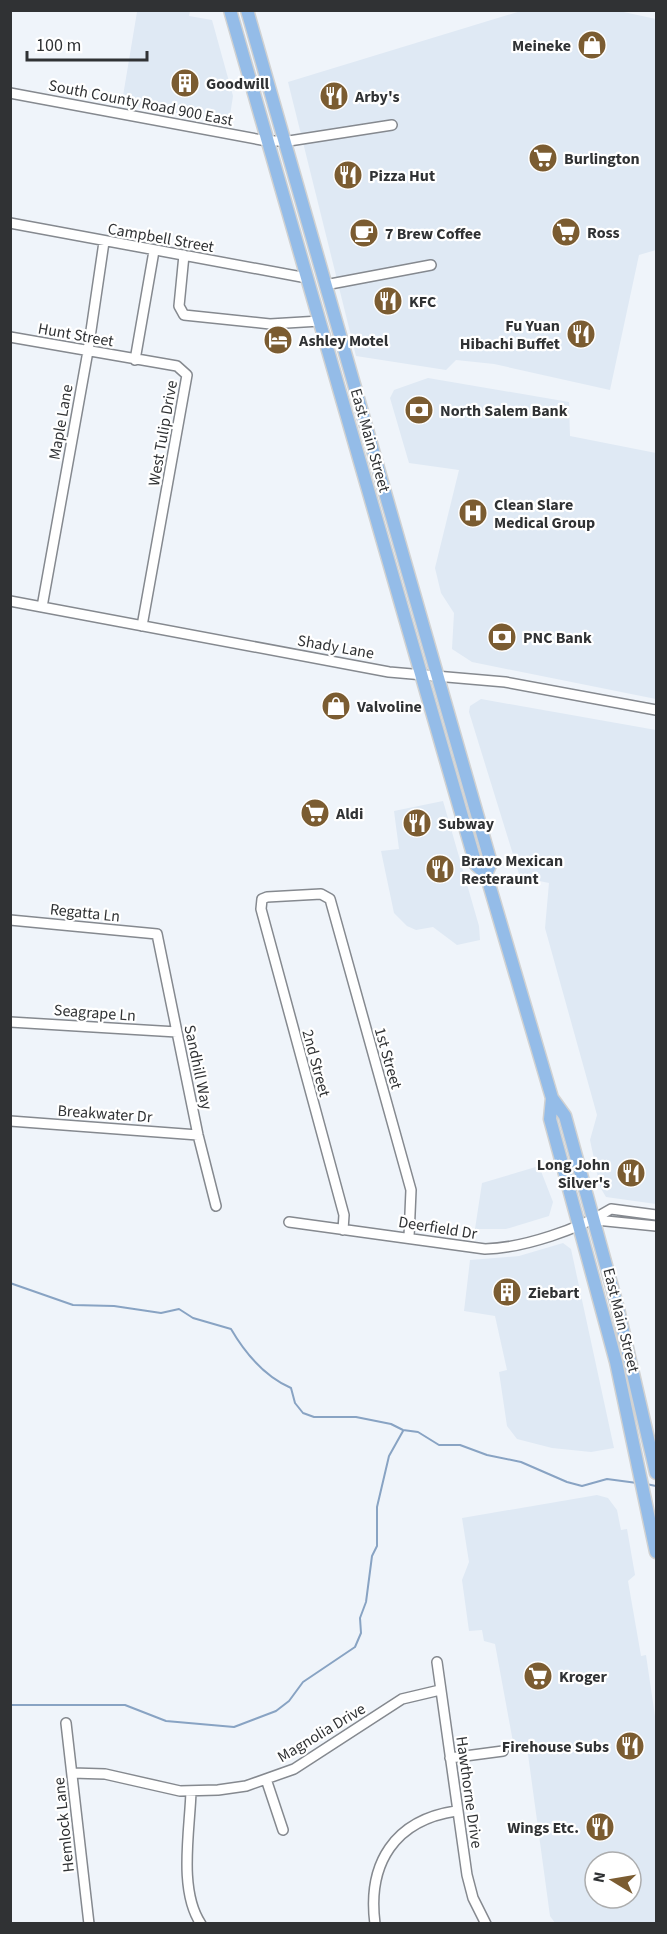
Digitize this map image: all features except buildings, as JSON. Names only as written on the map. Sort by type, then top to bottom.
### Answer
[{"type":"main road","name":"East Main Street","points":[[230,10],[455,791],[461,794],[552,1098],[550,1119],[618,1310],[656,1470]]},
{"type":"main road","name":"East Main Street","points":[[247,10],[491,863],[486,874]]},
{"type":"main road","name":"East Main Street","points":[[587,1222],[657,1552]]},
{"type":"street","name":"South County Road 900 East","points":[[10,93],[267,141],[283,142],[392,125]]},
{"type":"street","name":"Campbell Street","points":[[10,223],[307,278]]},
{"type":"street","name":"Maple Lane","points":[[42,607],[88,351],[104,242]]},
{"type":"street","points":[[135,360],[154,251]]},
{"type":"street","points":[[184,255],[178,306],[184,315],[270,324],[320,321]]},
{"type":"street","points":[[325,285],[431,265]]},
{"type":"street","name":"Hunt Street","points":[[10,337],[135,360]]},
{"type":"street","name":"West Tulip Drive","points":[[135,360],[177,366],[184,370],[188,379],[142,626]]},
{"type":"street","name":"Shady Lane","points":[[10,601],[389,672],[437,674],[505,682],[657,710]]},
{"type":"street","name":"1st Street","points":[[261,903],[267,897],[321,894],[330,899],[411,1191],[409,1237]]},
{"type":"street","name":"2nd Street","points":[[261,903],[283,997],[344,1215],[342,1230]]},
{"type":"street","name":"Regatta Ln","points":[[10,920],[157,934]]},
{"type":"street","name":"Sandhill Way","points":[[157,934],[198,1135],[216,1206]]},
{"type":"street","name":"Seagrape Ln","points":[[10,1022],[177,1032]]},
{"type":"street","name":"Breakwater Dr","points":[[10,1121],[198,1135]]},
{"type":"street","name":"Deerfield Dr","points":[[289,1222],[409,1237],[462,1247],[495,1249],[516,1245],[587,1222],[611,1209],[657,1215]]},
{"type":"street","points":[[587,1222],[612,1219],[657,1226]]},
{"type":"street","name":"Hawthorne Drive","points":[[437,1662],[456,1811],[467,1875],[473,1898],[486,1923]]},
{"type":"street","name":"Magnolia Drive","points":[[72,1773],[105,1774],[157,1788],[191,1791],[229,1789],[266,1779],[301,1765],[402,1699],[440,1690]]},
{"type":"street","name":"Hemlock Lane","points":[[66,1723],[89,1923]]},
{"type":"street","points":[[450,1758],[503,1751]]},
{"type":"street","points":[[266,1779],[283,1830]]},
{"type":"street","points":[[191,1791],[188,1887],[189,1898],[201,1923]]},
{"type":"street","points":[[375,1923],[374,1886],[378,1868],[390,1847],[408,1828],[424,1819],[456,1811]]},
{"type":"shaded area","points":[[134,11],[190,11],[189,16],[212,20],[233,96],[229,122],[130,105],[125,100],[123,96],[137,12]]},
{"type":"shaded area","points":[[521,11],[619,11],[656,19],[656,250],[639,255],[610,390],[494,364],[456,360],[446,370],[356,356],[288,82]]},
{"type":"shaded area","points":[[428,378],[569,402],[570,436],[656,453],[656,699],[472,662],[452,649],[454,613],[441,593],[435,568],[459,470],[409,463],[390,398],[394,390]]},
{"type":"shaded area","points":[[481,699],[656,730],[656,1204],[606,1197],[600,1187],[590,1140],[597,1115],[545,928],[549,883],[520,877],[469,712],[470,706]]},
{"type":"shaded area","points":[[443,801],[479,926],[480,940],[457,945],[433,927],[416,930],[407,926],[394,913],[381,851],[399,849],[394,811]]},
{"type":"shaded area","points":[[539,1166],[553,1202],[549,1216],[506,1229],[475,1229],[482,1183]]},
{"type":"shaded area","points":[[563,1243],[571,1249],[614,1448],[591,1452],[552,1448],[517,1439],[507,1426],[499,1372],[507,1370],[495,1316],[464,1311],[470,1260],[519,1256]]},
{"type":"shaded area","points":[[597,1495],[608,1498],[617,1510],[621,1530],[627,1529],[635,1575],[628,1581],[641,1656],[646,1655],[656,1723],[656,1923],[555,1923],[550,1916],[527,1747],[513,1742],[495,1644],[484,1641],[482,1630],[469,1631],[462,1580],[469,1562],[462,1518]]},
{"type":"waterway","points":[[10,1283],[73,1305],[114,1306],[161,1313],[179,1309],[193,1318],[231,1329],[242,1347],[256,1363],[272,1377],[291,1388],[295,1403],[303,1413],[314,1417],[356,1417],[391,1424],[403,1430],[418,1432],[439,1445],[460,1445],[487,1455],[521,1462],[582,1486],[607,1479],[637,1483]]},
{"type":"waterway","points":[[10,1705],[125,1705],[166,1721],[234,1727],[276,1711],[289,1701],[303,1682],[355,1647],[361,1633],[360,1618],[366,1602],[372,1556],[377,1546],[377,1507],[389,1456],[403,1431]]},
{"type":"waterway","points":[[646,1484],[656,1486]]},
{"type":"place","name":"Meineke","points":[[592,45]]},
{"type":"place","name":"Goodwill","points":[[185,83]]},
{"type":"place","name":"Arby's","points":[[334,96]]},
{"type":"place","name":"Burlington","points":[[543,158]]},
{"type":"place","name":"Pizza Hut","points":[[348,175]]},
{"type":"place","name":"Ross","points":[[566,232]]},
{"type":"place","name":"7 Brew Coffee","points":[[364,233]]},
{"type":"place","name":"KFC","points":[[388,301]]},
{"type":"place","name":"Fu Yuan Hibachi Buffet","points":[[581,334]]},
{"type":"place","name":"Ashley Motel","points":[[278,340]]},
{"type":"place","name":"North Salem Bank","points":[[419,410]]},
{"type":"place","name":"Clean Slare Medical Group","points":[[473,513]]},
{"type":"place","name":"PNC Bank","points":[[502,637]]},
{"type":"place","name":"Valvoline","points":[[336,706]]},
{"type":"place","name":"Aldi","points":[[315,813]]},
{"type":"place","name":"Subway","points":[[417,823]]},
{"type":"place","name":"Bravo Mexican Resteraunt","points":[[440,869]]},
{"type":"place","name":"Long John Silver's","points":[[631,1173]]},
{"type":"place","name":"Ziebart","points":[[507,1292]]},
{"type":"place","name":"Kroger","points":[[538,1676]]},
{"type":"place","name":"Firehouse Subs","points":[[630,1746]]},
{"type":"place","name":"Wings Etc.","points":[[600,1827]]}]
